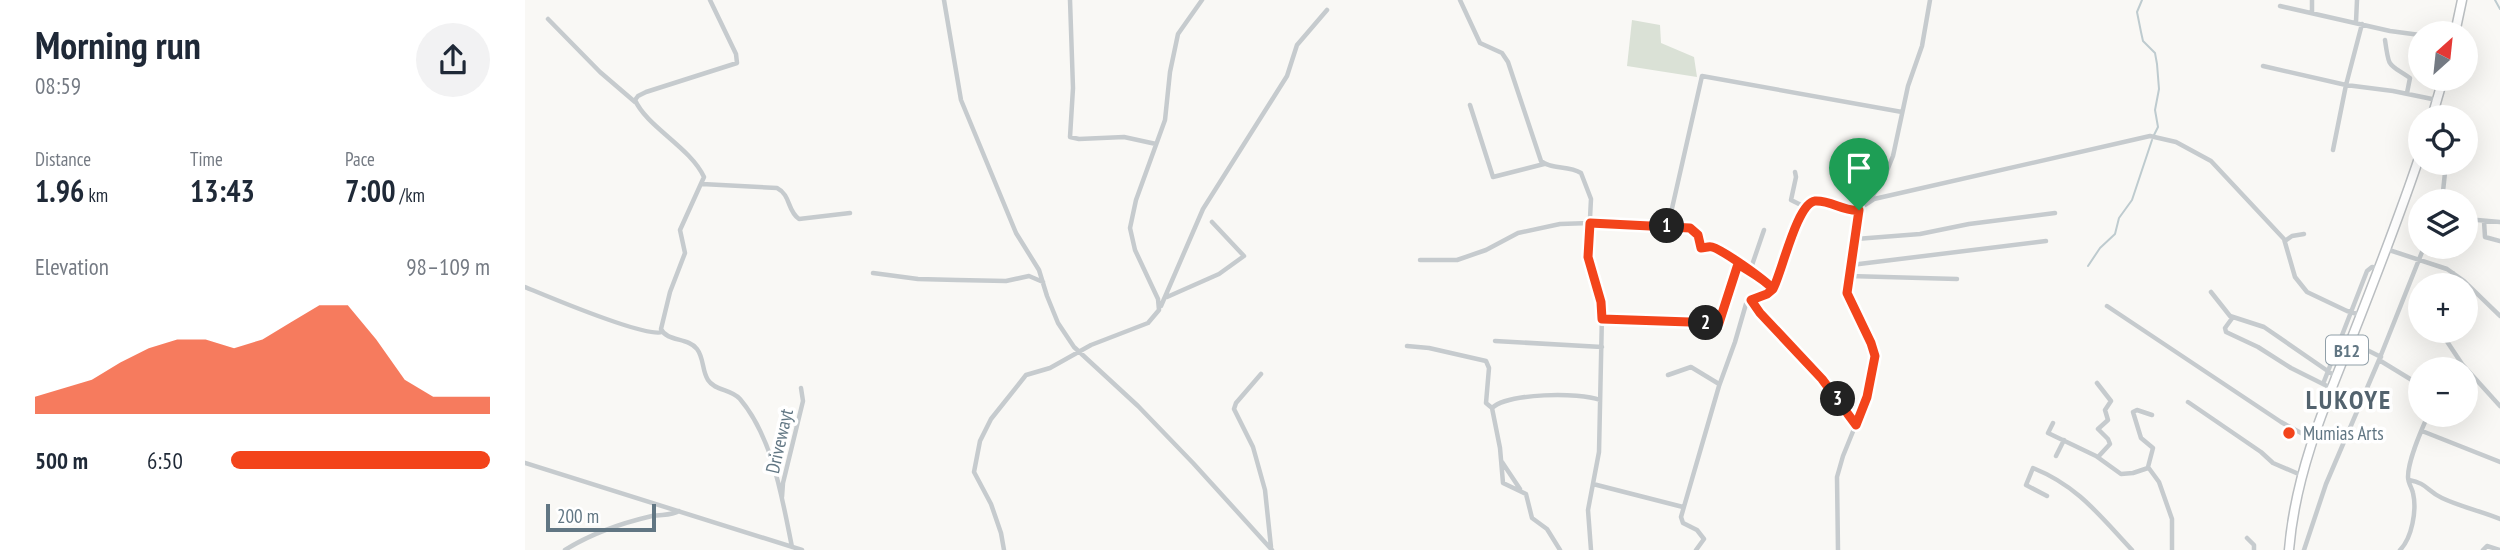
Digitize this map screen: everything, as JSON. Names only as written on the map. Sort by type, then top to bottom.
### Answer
[{"type":"highway","points":[[2458,21],[2462,0]]},
{"type":"highway","points":[[2436,105],[2440,91]]},
{"type":"highway","name":"B12","points":[[2289,550],[2301,475],[2327,386],[2355,316],[2369,294],[2413,175]]},
{"type":"street","points":[[635,102],[636,97],[646,92],[737,63],[736,54],[710,0]]},
{"type":"street","points":[[944,0],[961,100],[1011,223],[1039,270],[1058,323],[1079,352],[1138,406],[1272,549]]},
{"type":"street","points":[[1070,0],[1073,88],[1070,137],[1123,137],[1156,144]]},
{"type":"street","points":[[1460,0],[1480,43],[1500,51],[1506,58],[1539,158],[1544,164]]},
{"type":"street","points":[[1696,550],[1704,538],[1697,530],[1683,523],[1683,507],[1746,304],[1773,289],[1805,207],[1812,201],[1859,210],[1870,201],[1890,164],[1922,46],[1930,0]]},
{"type":"street","points":[[2312,0],[2312,12]]},
{"type":"street","points":[[2333,150],[2359,23],[2357,0]]},
{"type":"street","points":[[1160,306],[1135,250],[1130,228],[1136,200],[1165,120],[1170,72],[1178,34],[1201,1]]},
{"type":"street","points":[[2280,6],[2408,33]]},
{"type":"street","points":[[1004,550],[1003,537],[991,504],[975,476],[974,467],[982,435],[997,410],[1025,376],[1050,368],[1079,352],[1148,323],[1157,314],[1203,209],[1287,76],[1297,45],[1327,10]]},
{"type":"street","points":[[548,19],[600,72],[635,102],[704,177],[680,230],[685,253],[668,299],[662,332]]},
{"type":"street","points":[[2385,40],[2388,62],[2396,71],[2409,77],[2407,93]]},
{"type":"street","points":[[2263,66],[2346,85],[2437,100]]},
{"type":"street","points":[[1668,226],[1702,76],[1902,112]]},
{"type":"street","points":[[1470,105],[1493,177],[1544,164],[1573,169],[1584,176],[1591,199],[1588,257],[1601,302],[1602,319],[1599,452],[1588,517],[1591,550]]},
{"type":"street","points":[[1870,201],[2151,136],[2176,142],[2211,161],[2285,241],[2294,273],[2307,292],[2355,316],[2358,291],[2369,268],[2379,268]]},
{"type":"street","points":[[1795,172],[1791,200],[1805,207]]},
{"type":"street","points":[[702,184],[777,188],[787,195],[795,216],[799,219],[850,213]]},
{"type":"street","points":[[1838,550],[1837,477],[1867,397],[1875,356],[1849,300],[1847,288],[1859,210]]},
{"type":"street","points":[[1856,239],[1913,235],[2055,213]]},
{"type":"street","points":[[2478,220],[2500,222]]},
{"type":"street","points":[[2484,221],[2484,237],[2500,241]]},
{"type":"street","points":[[1166,297],[1219,274],[1244,256],[1212,222]]},
{"type":"street","points":[[1420,260],[1457,260],[1538,227],[1590,223],[1668,226],[1692,229],[1699,238],[1701,248],[1712,247],[1773,289]]},
{"type":"street","points":[[1750,271],[1764,230]]},
{"type":"street","points":[[2285,241],[2292,236],[2304,234]]},
{"type":"street","points":[[1851,265],[2046,241]]},
{"type":"street","points":[[2386,249],[2453,273]]},
{"type":"street","points":[[2304,550],[2326,484],[2419,260]]},
{"type":"street","points":[[1602,319],[1719,323],[1738,264]]},
{"type":"street","points":[[873,273],[918,279],[1006,281],[1029,276],[1043,282]]},
{"type":"street","points":[[1849,276],[1957,279]]},
{"type":"street","points":[[525,287],[573,307],[653,334],[662,332],[695,346],[708,380],[735,394],[761,435],[792,547]]},
{"type":"street","points":[[2358,291],[2369,294]]},
{"type":"street","points":[[2211,292],[2213,298],[2233,317],[2264,327],[2332,374]]},
{"type":"street","points":[[2478,296],[2500,316]]},
{"type":"street","points":[[1751,300],[1822,379],[1856,425]]},
{"type":"street","points":[[2107,306],[2281,422],[2312,439]]},
{"type":"street","points":[[2233,317],[2225,328],[2226,332],[2327,386]]},
{"type":"street","points":[[2350,334],[2359,346],[2408,377]]},
{"type":"street","points":[[1495,341],[1602,347]]},
{"type":"street","points":[[2448,343],[2462,364],[2500,406]]},
{"type":"street","points":[[1407,346],[1429,348],[1486,361],[1489,368],[1486,404],[1492,408],[1503,483],[1521,491]]},
{"type":"street","points":[[1668,375],[1691,367],[1719,384]]},
{"type":"street","points":[[1261,374],[1235,403],[1234,409],[1253,447],[1265,490],[1272,549]]},
{"type":"street","points":[[2097,383],[2111,401],[2105,410],[2108,419],[2098,429],[2110,442],[2098,457]]},
{"type":"street","name":"Drivewayt","points":[[781,501],[803,401],[801,388]]},
{"type":"street","points":[[1492,408],[1501,403],[1536,398],[1571,396],[1600,400]]},
{"type":"street","points":[[2187,402],[2274,463],[2301,475]]},
{"type":"street","points":[[2148,468],[2153,448],[2142,439],[2133,412],[2137,410],[2152,415]]},
{"type":"street","points":[[2053,423],[2047,432],[2098,457],[2124,475],[2148,468]]},
{"type":"street","points":[[2400,550],[2408,538],[2413,513],[2413,495],[2408,480],[2424,427]]},
{"type":"street","points":[[2422,431],[2500,462]]},
{"type":"street","points":[[2056,456],[2064,440]]},
{"type":"street","points":[[1501,461],[1529,500],[1532,518],[1547,528],[1560,550]]},
{"type":"street","points":[[525,463],[802,550]]},
{"type":"street","points":[[2047,496],[2026,485],[2033,468],[2075,491],[2110,524],[2132,550]]},
{"type":"street","points":[[2148,468],[2159,482],[2172,519],[2172,550]]},
{"type":"street","points":[[2408,480],[2424,484],[2452,503],[2500,519]]},
{"type":"street","points":[[1593,484],[1683,507]]},
{"type":"street","points":[[565,550],[607,529],[679,511]]},
{"type":"street","points":[[2247,538],[2254,545],[2254,550]]},
{"type":"street","points":[[2483,550],[2487,547],[2500,550]]},
{"type":"shaded area","points":[[1632,20],[1660,25],[1661,43],[1694,57],[1697,77],[1627,66]]},
{"type":"waterway","points":[[2142,0],[2137,12],[2143,41],[2155,53],[2157,64],[2159,89],[2155,110],[2158,127],[2154,135]]},
{"type":"waterway","points":[[2495,0],[2500,9]]},
{"type":"waterway","points":[[2088,266],[2100,248],[2115,234],[2119,218],[2132,200],[2152,140]]},
{"type":"place","name":"Mumias Arts","points":[[2289,433]]},
{"type":"district","name":"LUKOYE","points":[[2349,399]]},
{"type":"route","points":[[1859,210],[1821,201],[1812,201],[1807,205],[1801,212],[1773,289],[1765,281],[1712,247],[1701,248],[1698,235],[1690,228],[1590,223],[1588,257],[1601,302],[1602,319],[1719,323],[1738,264],[1773,289],[1751,300],[1822,379],[1856,425],[1867,397],[1875,356],[1847,293],[1859,210]]}]
